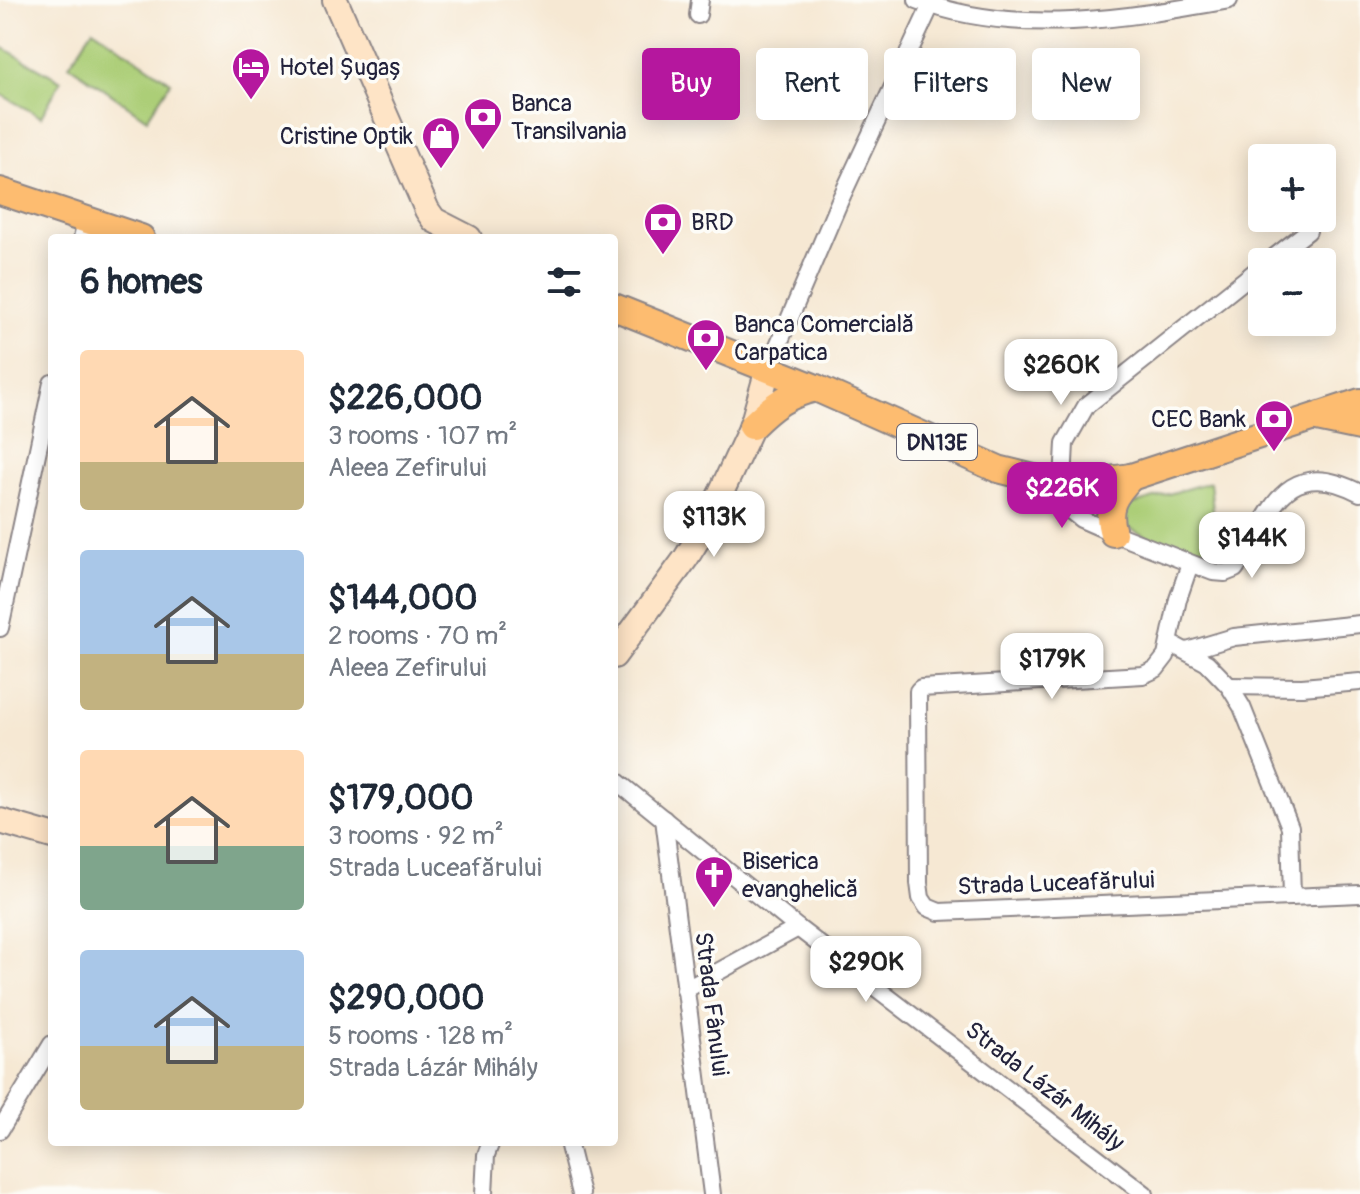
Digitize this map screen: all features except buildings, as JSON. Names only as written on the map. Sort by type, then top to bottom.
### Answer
[{"type":"main road","points":[[0,191],[84,230],[112,234]]},
{"type":"main road","name":"DN13E","points":[[618,309],[816,388],[998,469],[1063,482],[1097,482],[1131,477],[1360,402]]},
{"type":"main road","points":[[752,426],[782,399],[816,388]]},
{"type":"main road","points":[[1313,418],[1331,419],[1360,427]]},
{"type":"main road","points":[[1113,533],[1109,521],[1112,501],[1131,477]]},
{"type":"street","points":[[335,0],[434,229],[453,234]]},
{"type":"street","points":[[618,651],[705,527],[752,426],[768,369],[924,3],[957,13],[1000,19],[1078,20],[1163,12],[1229,0]]},
{"type":"street","points":[[1286,248],[1307,232]]},
{"type":"street","points":[[1248,277],[1086,406],[1065,443],[1063,482],[1072,512],[1081,519],[1190,564],[1225,573],[1235,569],[1272,504],[1288,490],[1300,484],[1326,480],[1360,493]]},
{"type":"street","points":[[0,628],[48,402]]},
{"type":"street","name":"Strada Luceafărului","points":[[1190,564],[1178,599],[1170,643],[1161,664],[1143,675],[921,688],[918,695],[921,898],[927,907],[939,912],[1360,894]]},
{"type":"street","points":[[1187,651],[1234,637],[1360,624]]},
{"type":"street","points":[[1170,643],[1207,663],[1229,686],[1242,707],[1290,827],[1292,897]]},
{"type":"street","points":[[1229,686],[1302,687],[1360,682]]},
{"type":"street","name":"Strada Lázár Mihály","points":[[618,782],[798,928],[1145,1194]]},
{"type":"street","name":"Strada Fânului","points":[[664,819],[712,1194]]},
{"type":"street","points":[[0,821],[48,835]]},
{"type":"street","points":[[685,990],[798,928]]},
{"type":"street","points":[[0,1130],[48,1051]]},
{"type":"street","points":[[484,1194],[486,1155],[489,1146]]},
{"type":"street","points":[[569,1146],[581,1194]]},
{"type":"green space","points":[[93,29],[171,82],[147,119],[69,65]]},
{"type":"green space","points":[[0,46],[61,81],[41,117],[0,94]]},
{"type":"green space","points":[[1210,482],[1213,510],[1218,523],[1230,521],[1242,531],[1212,567],[1118,523],[1123,507]]},
{"type":"place","name":"Hotel Șugaș","points":[[251,101]]},
{"type":"place","name":"Banca Transilvania","points":[[483,151]]},
{"type":"place","name":"Cristine Optik","points":[[441,170]]},
{"type":"place","name":"BRD","points":[[663,256]]},
{"type":"place","name":"Banca Comercială Carpatica","points":[[706,372]]},
{"type":"place","name":"CEC Bank","points":[[1274,453]]},
{"type":"place","name":"Biserica evanghelică","points":[[714,909]]}]
